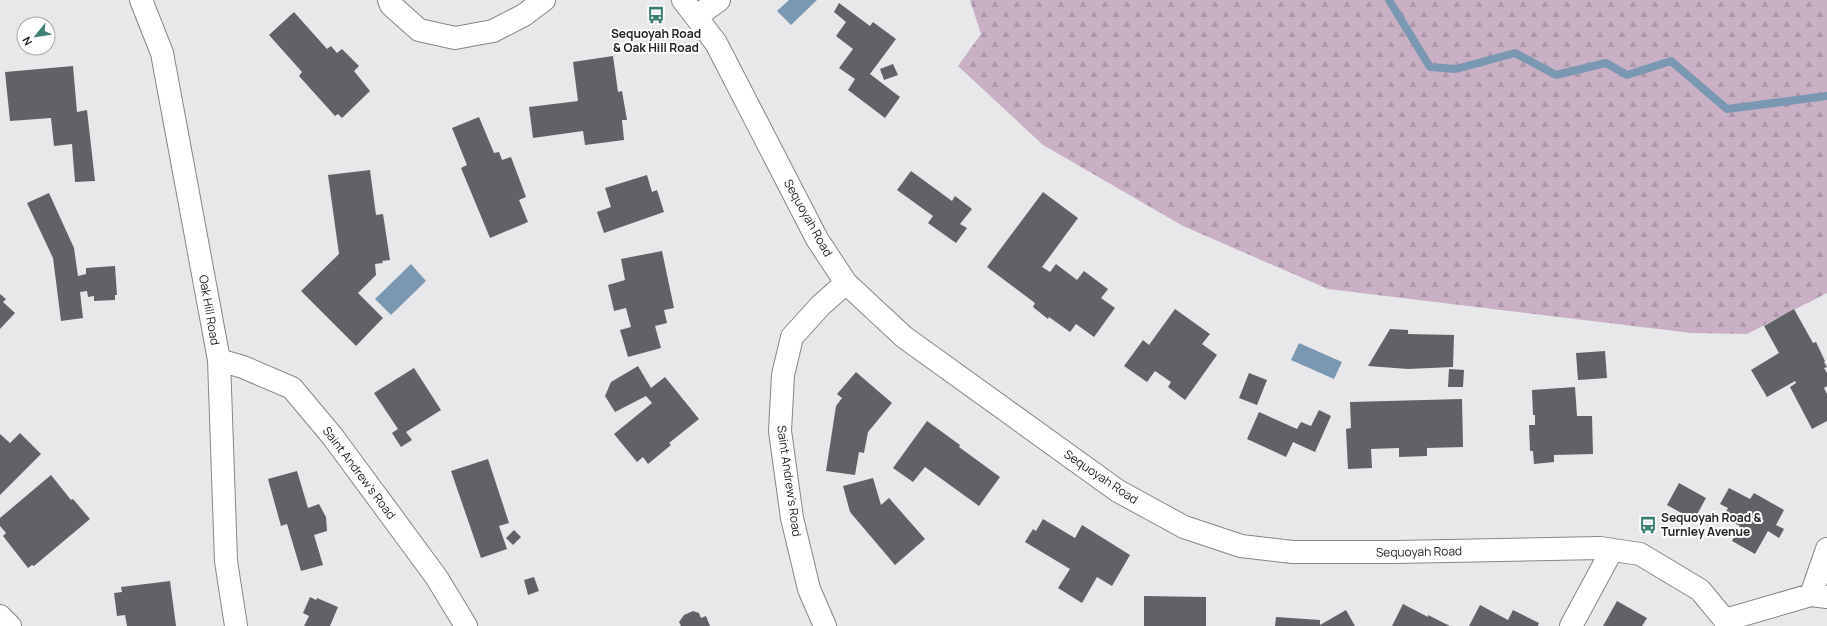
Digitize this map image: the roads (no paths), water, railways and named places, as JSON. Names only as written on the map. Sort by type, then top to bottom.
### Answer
[{"type":"street","name":"Oak Hill Road","points":[[141,0],[162,53],[218,360],[226,560],[236,626]]},
{"type":"street","points":[[389,0],[392,5],[419,30],[455,38],[493,31],[524,15],[544,0]]},
{"type":"street","points":[[690,8],[719,0]]},
{"type":"street","name":"Sequoyah Road","points":[[690,8],[716,43],[817,239],[846,283],[904,336],[1118,491],[1184,527],[1241,546],[1293,552],[1395,552],[1600,548],[1640,554],[1700,590],[1726,623]]},
{"type":"street","name":"Saint Andrew's Road","points":[[825,626],[810,589],[792,518],[780,431],[783,375],[792,337],[821,305],[846,283]]},
{"type":"street","name":"Saint Andrew's Road","points":[[218,360],[243,367],[292,388],[333,437],[437,578],[466,626]]},
{"type":"street","points":[[1726,623],[1819,596],[1827,549]]},
{"type":"street","points":[[1571,626],[1612,550]]},
{"type":"street","points":[[0,616],[10,626]]},
{"type":"water","points":[[789,0],[817,0],[791,25],[777,11]]},
{"type":"water","points":[[411,264],[426,281],[391,315],[375,299]]},
{"type":"water","points":[[1299,343],[1342,362],[1334,379],[1291,360]]},
{"type":"waterway","points":[[1389,0],[1430,67],[1456,69],[1515,53],[1556,75],[1606,63],[1627,75],[1671,61],[1727,109],[1827,96]]},
{"type":"place","name":"Sequoyah Road & Oak Hill Road","points":[[656,15]]},
{"type":"place","name":"Sequoyah Road & Turnley Avenue","points":[[1648,525]]}]
